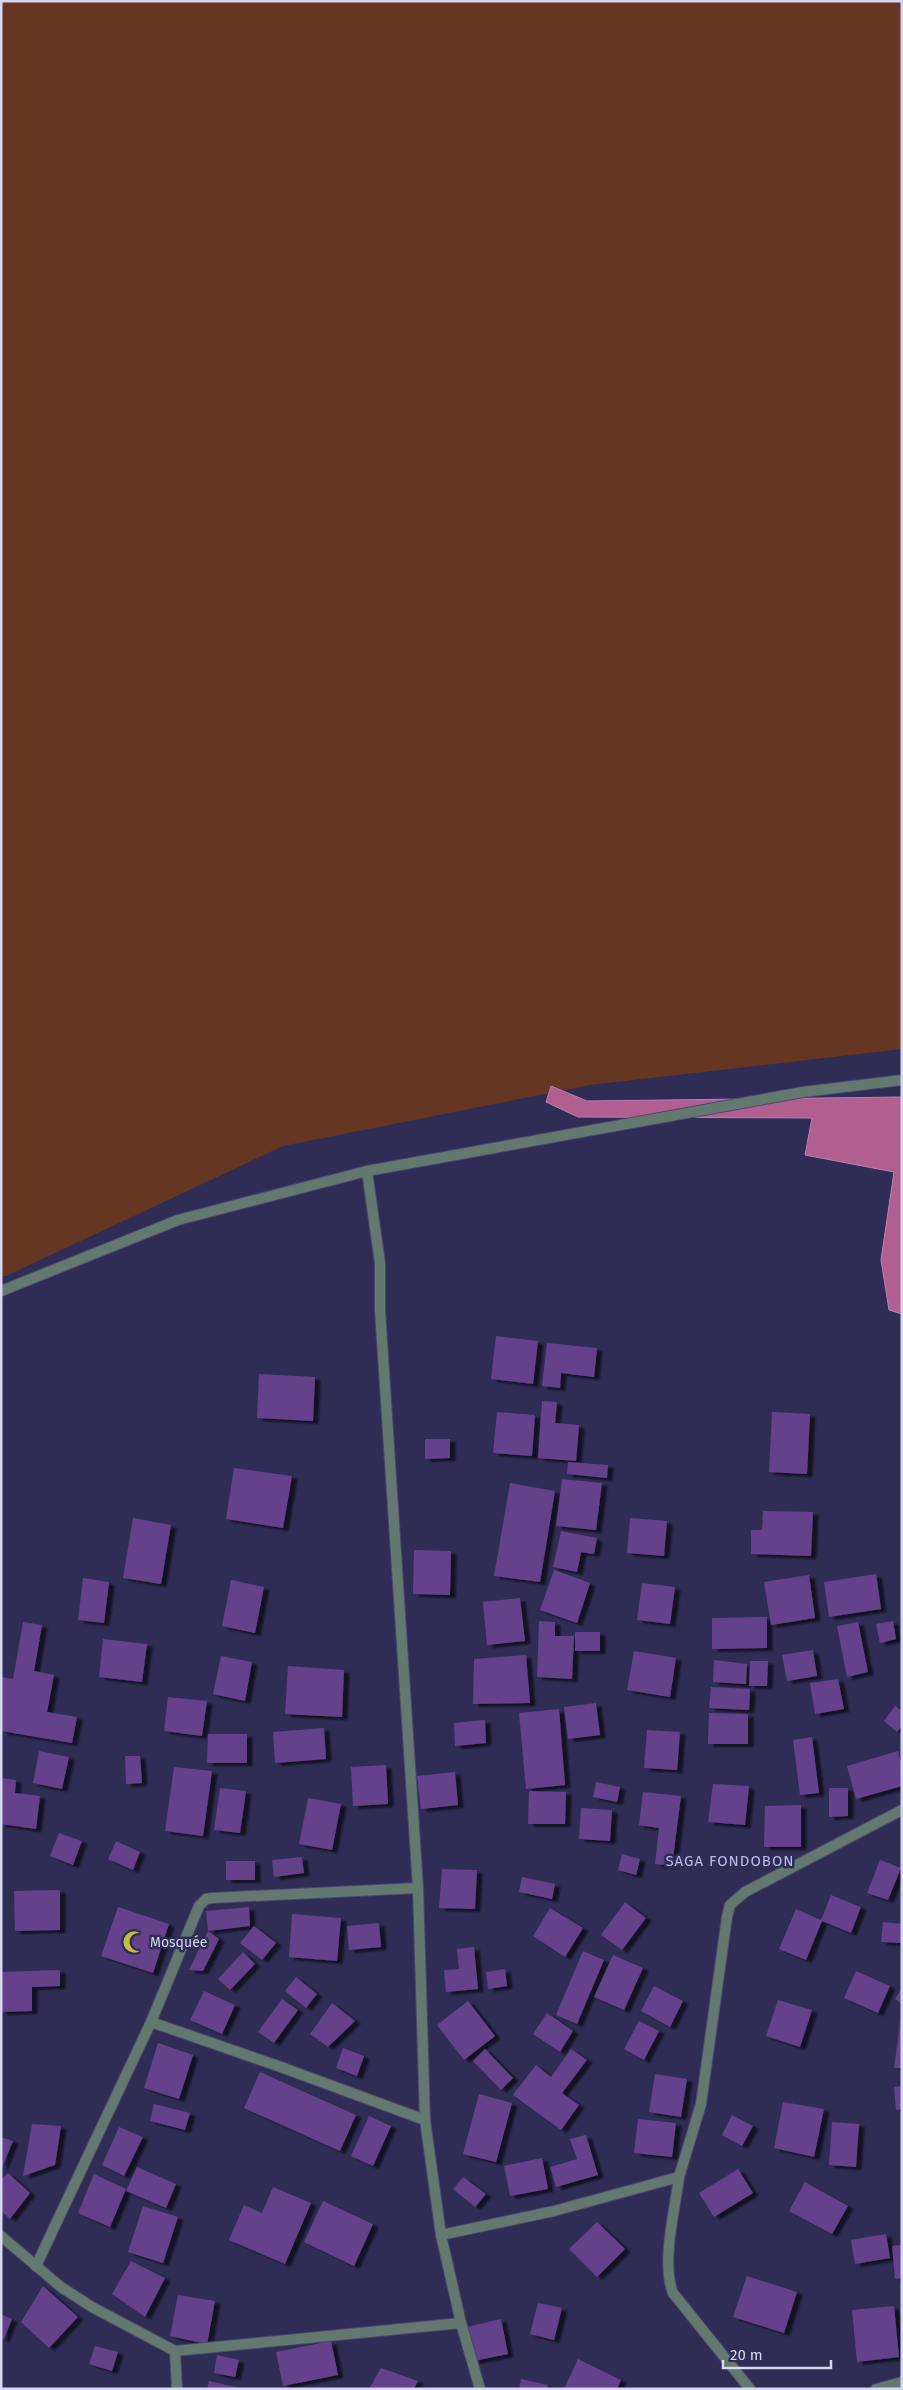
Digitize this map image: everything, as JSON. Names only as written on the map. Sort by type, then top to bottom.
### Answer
[{"type":"street","points":[[1,1291],[178,1220],[367,1171],[803,1092],[902,1080]]},
{"type":"street","points":[[367,1171],[380,1263],[380,1310],[418,1888],[425,2120],[441,2235],[461,2323],[480,2389]]},
{"type":"street","points":[[750,2389],[673,2293],[669,2284],[670,2248],[679,2177],[701,2104],[730,1905],[745,1892],[902,1810]]},
{"type":"street","points":[[36,2266],[151,2022],[199,1906],[206,1899],[418,1888]]},
{"type":"street","points":[[151,2022],[425,2120]]},
{"type":"street","points":[[441,2235],[554,2211],[679,2177]]},
{"type":"street","points":[[1,2236],[36,2266],[92,2307],[175,2351],[461,2323]]},
{"type":"street","points":[[175,2351],[177,2389]]},
{"type":"street","points":[[876,2389],[902,2382]]},
{"type":"shaded area","points":[[1,1],[902,1],[902,1049],[590,1085],[283,1146],[6,1276],[1,1276]]},
{"type":"shaded area","points":[[551,1086],[587,1101],[902,1097],[902,1314],[889,1310],[881,1260],[894,1172],[805,1155],[812,1118],[578,1117],[546,1102]]},
{"type":"building","points":[[496,1336],[538,1341],[533,1384],[491,1379]]},
{"type":"building","points":[[547,1343],[597,1348],[594,1377],[561,1373],[560,1388],[542,1386]]},
{"type":"building","points":[[259,1374],[315,1377],[313,1421],[257,1418]]},
{"type":"building","points":[[542,1401],[557,1402],[555,1423],[579,1425],[576,1461],[538,1458]]},
{"type":"building","points":[[497,1412],[535,1415],[532,1456],[493,1453]]},
{"type":"building","points":[[772,1412],[810,1414],[807,1474],[769,1472]]},
{"type":"building","points":[[425,1439],[450,1439],[450,1458],[425,1459]]},
{"type":"building","points":[[568,1462],[608,1465],[607,1478],[567,1474]]},
{"type":"building","points":[[234,1468],[292,1476],[283,1528],[226,1519]]},
{"type":"building","points":[[562,1479],[602,1483],[596,1530],[556,1526]]},
{"type":"building","points":[[510,1483],[555,1491],[540,1582],[494,1576]]},
{"type":"building","points":[[763,1511],[813,1512],[811,1556],[751,1554],[751,1530],[762,1530]]},
{"type":"building","points":[[133,1518],[171,1525],[161,1584],[123,1578]]},
{"type":"building","points":[[630,1518],[667,1521],[664,1556],[627,1553]]},
{"type":"building","points":[[561,1531],[597,1538],[594,1554],[581,1552],[577,1572],[553,1567]]},
{"type":"building","points":[[414,1550],[451,1551],[450,1595],[413,1594]]},
{"type":"building","points":[[554,1570],[590,1583],[577,1623],[540,1610]]},
{"type":"building","points":[[876,1574],[881,1609],[829,1617],[824,1582]]},
{"type":"building","points":[[809,1575],[815,1618],[771,1625],[764,1582]]},
{"type":"building","points":[[83,1578],[109,1582],[104,1623],[78,1620]]},
{"type":"building","points":[[231,1580],[264,1587],[255,1633],[222,1626]]},
{"type":"building","points":[[642,1583],[675,1587],[670,1624],[637,1620]]},
{"type":"building","points":[[520,1598],[525,1641],[487,1645],[483,1602]]},
{"type":"building","points":[[767,1617],[767,1648],[712,1649],[712,1618]]},
{"type":"building","points":[[539,1621],[555,1622],[555,1636],[574,1636],[572,1679],[537,1677]]},
{"type":"building","points":[[893,1621],[896,1639],[880,1643],[876,1624]]},
{"type":"building","points":[[23,1622],[42,1625],[34,1671],[54,1675],[47,1712],[77,1717],[72,1743],[1,1731],[1,1677],[13,1679]]},
{"type":"building","points":[[858,1622],[868,1672],[847,1677],[837,1626]]},
{"type":"building","points":[[575,1632],[600,1632],[600,1651],[575,1651]]},
{"type":"building","points":[[103,1639],[147,1644],[142,1682],[99,1677]]},
{"type":"building","points":[[813,1650],[817,1676],[787,1681],[782,1655]]},
{"type":"building","points":[[634,1651],[676,1658],[670,1697],[627,1690]]},
{"type":"building","points":[[526,1655],[530,1703],[473,1704],[474,1659]]},
{"type":"building","points":[[221,1656],[252,1662],[245,1701],[213,1694]]},
{"type":"building","points":[[714,1660],[747,1664],[746,1684],[713,1682]]},
{"type":"building","points":[[750,1661],[768,1661],[767,1686],[749,1686]]},
{"type":"building","points":[[288,1666],[344,1670],[342,1717],[285,1714]]},
{"type":"building","points":[[838,1679],[844,1709],[815,1714],[810,1683]]},
{"type":"building","points":[[711,1687],[750,1689],[749,1710],[709,1708]]},
{"type":"building","points":[[168,1697],[207,1701],[202,1736],[164,1731]]},
{"type":"building","points":[[596,1703],[600,1735],[568,1739],[564,1707]]},
{"type":"building","points":[[895,1706],[902,1711],[902,1726],[897,1732],[884,1721]]},
{"type":"building","points":[[559,1709],[565,1785],[526,1789],[519,1713]]},
{"type":"building","points":[[709,1713],[748,1714],[748,1744],[708,1744]]},
{"type":"building","points":[[485,1720],[486,1743],[455,1746],[454,1723]]},
{"type":"building","points":[[324,1728],[326,1759],[275,1763],[273,1732]]},
{"type":"building","points":[[647,1730],[680,1732],[677,1770],[644,1768]]},
{"type":"building","points":[[208,1734],[247,1734],[247,1763],[207,1763]]},
{"type":"building","points":[[812,1737],[819,1793],[800,1795],[793,1740]]},
{"type":"building","points":[[39,1751],[69,1757],[62,1789],[33,1783]]},
{"type":"building","points":[[898,1751],[902,1766],[902,1786],[856,1799],[847,1766]]},
{"type":"building","points":[[125,1756],[140,1756],[142,1783],[126,1784]]},
{"type":"building","points":[[386,1765],[388,1804],[353,1806],[351,1767]]},
{"type":"building","points":[[174,1767],[212,1771],[203,1836],[165,1831]]},
{"type":"building","points":[[455,1772],[458,1805],[421,1809],[417,1776]]},
{"type":"building","points":[[1,1778],[16,1780],[15,1793],[40,1796],[36,1829],[1,1824]]},
{"type":"building","points":[[596,1782],[620,1787],[617,1802],[593,1797]]},
{"type":"building","points":[[713,1784],[749,1786],[745,1825],[708,1822]]},
{"type":"building","points":[[220,1788],[246,1791],[240,1833],[214,1830]]},
{"type":"building","points":[[829,1788],[848,1788],[848,1816],[829,1817]]},
{"type":"building","points":[[529,1791],[566,1792],[565,1824],[528,1824]]},
{"type":"building","points":[[643,1792],[681,1796],[672,1866],[655,1864],[659,1828],[639,1825]]},
{"type":"building","points":[[308,1798],[341,1804],[332,1850],[299,1844]]},
{"type":"building","points":[[801,1805],[801,1847],[764,1847],[765,1806]]},
{"type":"building","points":[[581,1808],[612,1810],[610,1841],[579,1839]]},
{"type":"building","points":[[59,1833],[82,1841],[73,1865],[50,1856]]},
{"type":"building","points":[[116,1841],[140,1852],[133,1870],[108,1859]]},
{"type":"building","points":[[622,1854],[640,1859],[636,1875],[618,1870]]},
{"type":"building","points":[[302,1857],[304,1873],[274,1877],[272,1860]]},
{"type":"building","points":[[880,1860],[901,1868],[888,1900],[867,1893]]},
{"type":"building","points":[[226,1861],[255,1861],[255,1880],[226,1880]]},
{"type":"building","points":[[442,1869],[477,1870],[475,1909],[439,1908]]},
{"type":"building","points":[[522,1877],[555,1884],[552,1899],[519,1892]]},
{"type":"building","points":[[60,1890],[60,1930],[15,1931],[14,1891]]},
{"type":"building","points":[[831,1895],[861,1907],[851,1933],[822,1921],[806,1960],[779,1949],[796,1909],[821,1920]]},
{"type":"building","points":[[625,1902],[646,1918],[622,1950],[601,1935]]},
{"type":"building","points":[[118,1907],[169,1924],[153,1973],[101,1956]]},
{"type":"building","points":[[249,1907],[250,1926],[208,1931],[206,1911]]},
{"type":"building","points":[[550,1908],[583,1928],[565,1957],[533,1936]]},
{"type":"building","points":[[292,1914],[341,1918],[337,1961],[289,1957]]},
{"type":"building","points":[[883,1922],[902,1924],[902,1943],[881,1942]]},
{"type":"building","points":[[379,1923],[381,1947],[349,1950],[347,1926]]},
{"type":"building","points":[[254,1926],[276,1943],[262,1960],[240,1943]]},
{"type":"building","points":[[208,1931],[219,1939],[203,1971],[189,1970]]},
{"type":"building","points":[[474,1947],[478,1989],[446,1992],[444,1970],[459,1969],[457,1949]]},
{"type":"building","points":[[583,1951],[604,1960],[577,2024],[556,2015]]},
{"type":"building","points":[[243,1952],[255,1964],[230,1990],[218,1979]]},
{"type":"building","points":[[613,1955],[643,1968],[624,2010],[594,1997]]},
{"type":"building","points":[[505,1969],[507,1986],[488,1989],[486,1972]]},
{"type":"building","points":[[60,1970],[60,1986],[32,1987],[32,2011],[1,2012],[1,1972]]},
{"type":"building","points":[[856,1971],[890,1986],[878,2013],[844,1998]]},
{"type":"building","points":[[296,1977],[317,1994],[306,2008],[285,1991]]},
{"type":"building","points":[[654,1986],[683,2001],[670,2027],[641,2011]]},
{"type":"building","points":[[902,1988],[902,2004],[895,1999]]},
{"type":"building","points":[[204,1991],[235,2005],[222,2034],[190,2020]]},
{"type":"building","points":[[282,1999],[298,2010],[274,2043],[258,2032]]},
{"type":"building","points":[[778,2000],[812,2010],[800,2047],[766,2036]]},
{"type":"building","points":[[468,2001],[495,2036],[464,2060],[437,2025]]},
{"type":"building","points":[[332,2003],[355,2021],[328,2047],[310,2034]]},
{"type":"building","points":[[547,2013],[573,2031],[560,2052],[533,2034]]},
{"type":"building","points":[[901,2017],[902,2068],[894,2068]]},
{"type":"building","points":[[639,2021],[659,2031],[644,2060],[624,2049]]},
{"type":"building","points":[[158,2043],[193,2055],[179,2099],[144,2088]]},
{"type":"building","points":[[343,2048],[364,2056],[357,2076],[336,2068]]},
{"type":"building","points":[[485,2049],[513,2078],[501,2090],[473,2061]]},
{"type":"building","points":[[571,2049],[587,2060],[562,2093],[579,2105],[561,2130],[513,2095],[536,2065],[551,2077]]},
{"type":"building","points":[[260,2072],[356,2115],[340,2151],[244,2108]]},
{"type":"building","points":[[655,2074],[687,2079],[681,2117],[649,2112]]},
{"type":"building","points":[[902,2086],[902,2109],[896,2110],[894,2087]]},
{"type":"building","points":[[479,2094],[512,2103],[496,2162],[463,2154]]},
{"type":"building","points":[[783,2102],[824,2109],[814,2157],[774,2148]]},
{"type":"building","points":[[154,2104],[190,2113],[185,2130],[150,2121]]},
{"type":"building","points":[[732,2115],[753,2126],[742,2146],[722,2135]]},
{"type":"building","points":[[369,2116],[391,2126],[373,2166],[351,2156]]},
{"type":"building","points":[[638,2119],[676,2123],[672,2157],[634,2153]]},
{"type":"building","points":[[832,2122],[859,2124],[856,2167],[829,2165]]},
{"type":"building","points":[[32,2124],[61,2126],[55,2165],[23,2176]]},
{"type":"building","points":[[119,2127],[143,2137],[124,2176],[102,2165]]},
{"type":"building","points":[[586,2135],[598,2175],[556,2187],[550,2167],[577,2159],[570,2139]]},
{"type":"building","points":[[1,2137],[13,2141],[1,2170]]},
{"type":"building","points":[[542,2158],[548,2189],[510,2196],[504,2166]]},
{"type":"building","points":[[137,2167],[176,2184],[166,2208],[126,2191]]},
{"type":"building","points":[[738,2169],[753,2193],[714,2217],[699,2193]]},
{"type":"building","points":[[8,2173],[30,2193],[10,2219],[1,2211],[1,2179]]},
{"type":"building","points":[[94,2174],[126,2189],[110,2227],[78,2213]]},
{"type":"building","points":[[463,2177],[486,2194],[475,2207],[453,2189]]},
{"type":"building","points":[[805,2182],[848,2206],[832,2234],[789,2211]]},
{"type":"building","points":[[273,2187],[311,2203],[285,2264],[229,2240],[244,2205],[262,2213]]},
{"type":"building","points":[[323,2201],[373,2224],[354,2266],[304,2242]]},
{"type":"building","points":[[143,2206],[178,2217],[163,2263],[128,2252]]},
{"type":"building","points":[[597,2222],[625,2249],[597,2277],[569,2249]]},
{"type":"building","points":[[886,2234],[890,2258],[855,2264],[851,2240]]},
{"type":"building","points":[[902,2245],[902,2278],[895,2279],[892,2246]]},
{"type":"building","points":[[131,2261],[165,2278],[145,2317],[112,2294]]},
{"type":"building","points":[[747,2276],[797,2292],[784,2333],[733,2317]]},
{"type":"building","points":[[43,2286],[78,2317],[49,2348],[21,2322]]},
{"type":"building","points":[[178,2295],[215,2301],[207,2344],[170,2336]]},
{"type":"building","points":[[538,2303],[562,2308],[554,2340],[530,2334]]},
{"type":"building","points":[[894,2306],[899,2357],[857,2362],[852,2310]]},
{"type":"building","points":[[1,2314],[12,2319],[4,2339],[1,2338]]},
{"type":"building","points":[[501,2319],[508,2354],[474,2361],[467,2327]]},
{"type":"building","points":[[331,2341],[338,2375],[283,2386],[276,2352]]},
{"type":"building","points":[[95,2346],[118,2352],[112,2371],[89,2364]]},
{"type":"building","points":[[217,2355],[239,2360],[235,2377],[214,2373]]},
{"type":"building","points":[[578,2359],[621,2380],[617,2389],[564,2389]]},
{"type":"building","points":[[381,2368],[418,2381],[414,2389],[369,2389]]},
{"type":"building","points":[[521,2379],[548,2385],[547,2389],[519,2389]]},
{"type":"building","points":[[209,2381],[240,2388],[240,2389],[207,2389]]},
{"type":"place","name":"Mosquée","points":[[134,1942]]},
{"type":"district","name":"SAGA FONDOBON","points":[[730,1861]]}]
